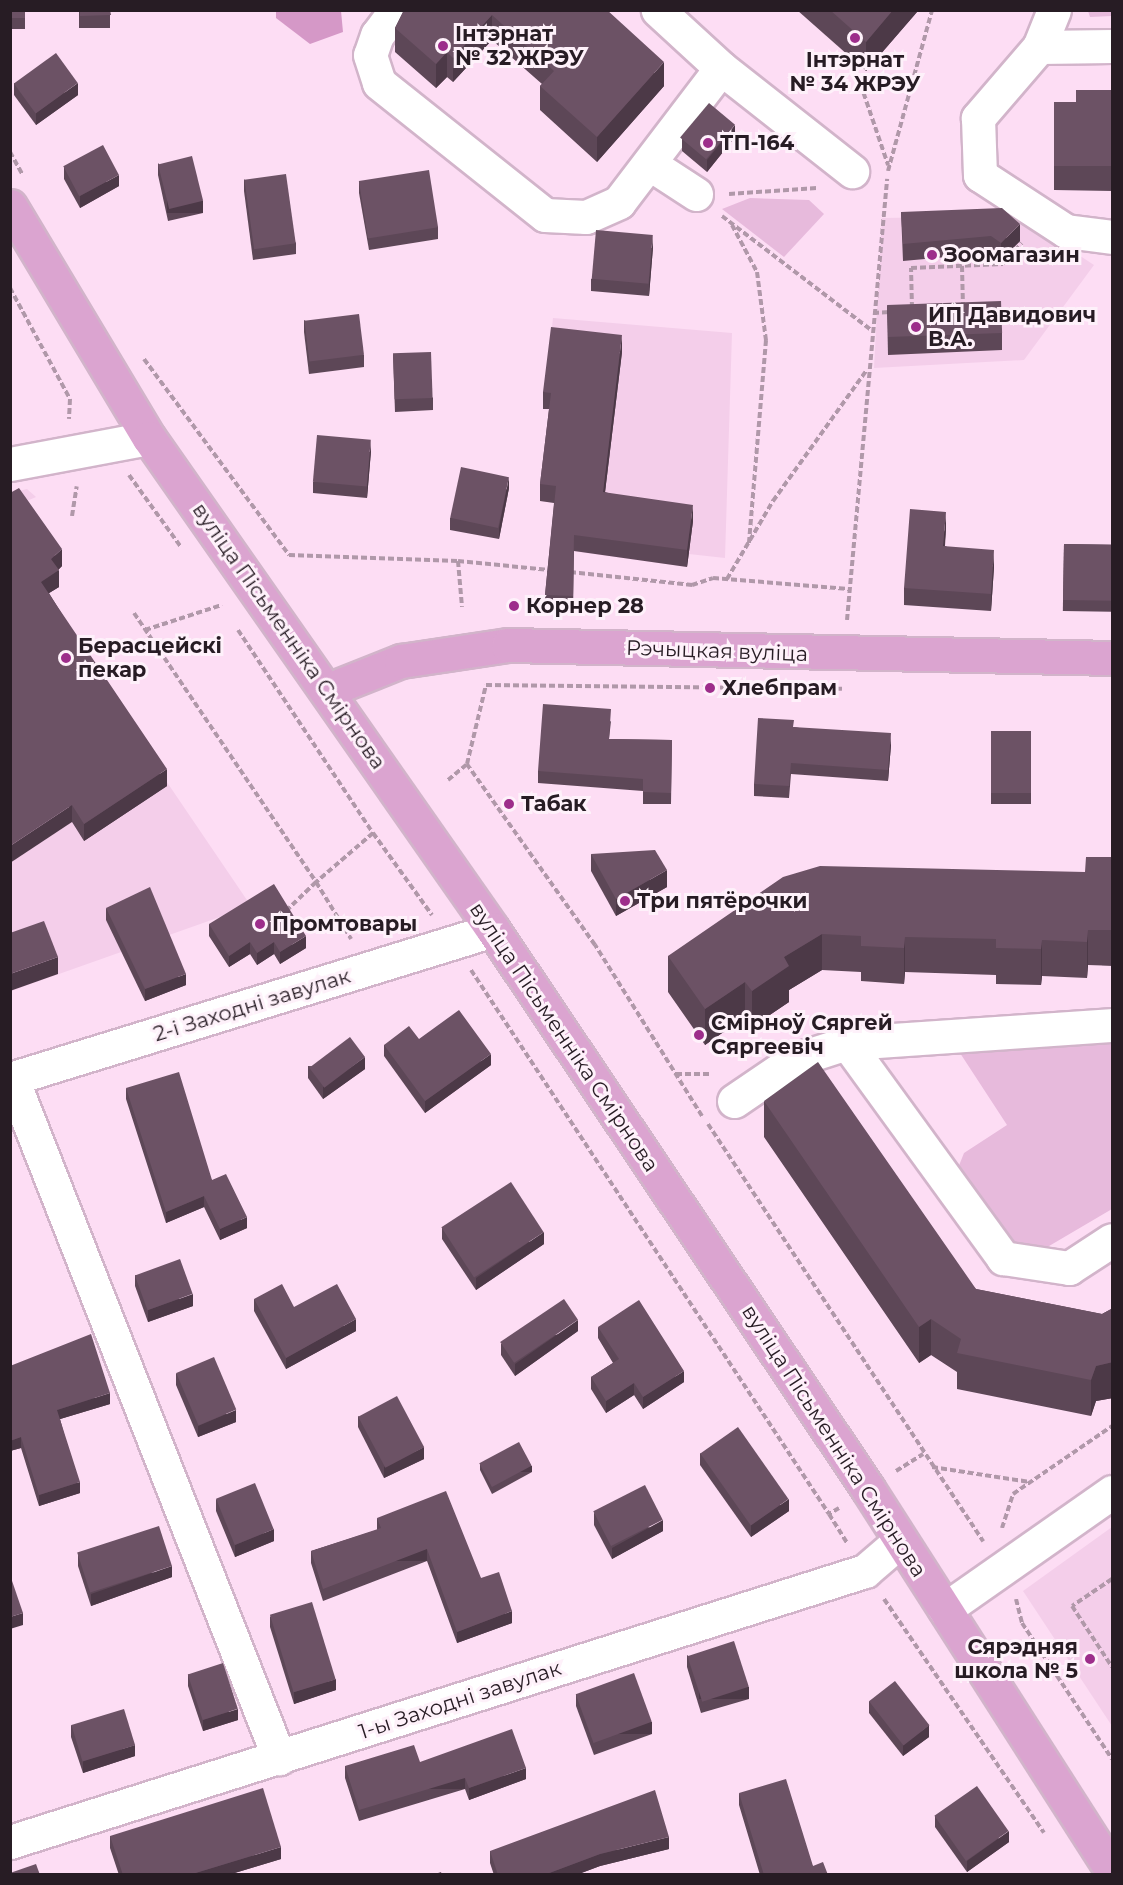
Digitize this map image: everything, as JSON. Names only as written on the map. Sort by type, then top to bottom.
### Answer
[{"type":"main road","name":"вуліца Пісьменніка Смірнова","points":[[19,194],[148,438],[328,690],[493,930],[945,1609],[1113,1871]]},
{"type":"main road","name":"Рэчыцкая вуліца","points":[[328,690],[401,661],[508,645],[1113,658]]},
{"type":"street","points":[[396,10],[377,34],[370,55],[380,83],[545,215],[586,217],[619,201],[650,164],[720,68]]},
{"type":"street","points":[[658,10],[720,68],[852,171]]},
{"type":"street","points":[[1054,10],[1039,47],[978,118],[980,175],[1066,231],[1113,237]]},
{"type":"street","points":[[1039,47],[1113,45]]},
{"type":"street","points":[[650,164],[699,197]]},
{"type":"street","points":[[10,464],[84,463],[148,438]]},
{"type":"street","name":"2-і Заходні завулак","points":[[11,1079],[493,930]]},
{"type":"street","points":[[734,1101],[794,1060],[847,1043],[1113,1025]]},
{"type":"street","points":[[847,1043],[1003,1258],[1069,1268],[1113,1240]]},
{"type":"street","points":[[11,1079],[279,1758]]},
{"type":"street","points":[[945,1609],[993,1557],[1113,1492]]},
{"type":"street","name":"1-ы Заходні завулак","points":[[10,1842],[865,1571],[900,1541]]},
{"type":"path","points":[[846,633],[888,166],[932,10]]},
{"type":"path","points":[[852,59],[888,166]]},
{"type":"path","points":[[10,152],[19,194]]},
{"type":"path","points":[[699,197],[751,190],[820,188],[852,171]]},
{"type":"path","points":[[699,197],[732,225],[872,330]]},
{"type":"path","points":[[732,225],[757,272],[766,340],[749,543]]},
{"type":"path","points":[[912,311],[911,268],[1003,264],[1028,236]]},
{"type":"path","points":[[962,266],[963,309]]},
{"type":"path","points":[[10,288],[70,399],[69,424],[84,463],[72,516]]},
{"type":"path","points":[[953,310],[972,309]]},
{"type":"path","points":[[873,313],[922,311]]},
{"type":"path","points":[[141,356],[290,555],[458,561],[692,585],[727,579],[849,589]]},
{"type":"path","points":[[727,579],[838,404],[868,369]]},
{"type":"path","points":[[84,463],[129,475],[183,550]]},
{"type":"path","points":[[458,561],[462,608]]},
{"type":"path","points":[[216,597],[230,616]]},
{"type":"path","points":[[145,630],[223,606]]},
{"type":"path","points":[[134,613],[316,882],[353,943],[342,946]]},
{"type":"path","points":[[236,626],[373,833],[453,943],[828,1514]]},
{"type":"path","points":[[448,780],[467,764],[486,685],[842,689]]},
{"type":"path","points":[[467,764],[595,945],[932,1467],[1014,1588],[1022,1623],[1113,1760]]},
{"type":"path","points":[[284,912],[373,833]]},
{"type":"path","points":[[1001,1532],[1013,1494],[1113,1426]]},
{"type":"path","points":[[932,1467],[1031,1482]]},
{"type":"path","points":[[992,1538],[993,1557]]},
{"type":"path","points":[[1113,1579],[1072,1606],[1113,1667]]},
{"type":"shaded area","points":[[276,11],[341,11],[343,32],[310,44],[276,18]]},
{"type":"shaded area","points":[[1088,11],[1112,11],[1112,16],[1090,17]]},
{"type":"shaded area","points":[[750,198],[809,200],[824,214],[784,257],[722,209]]},
{"type":"shaded area","points":[[1019,216],[1094,265],[1024,360],[874,368],[882,218]]},
{"type":"shaded area","points":[[553,318],[732,333],[725,558],[689,554],[687,567],[550,548],[556,503],[540,501],[551,410],[543,409]]},
{"type":"shaded area","points":[[27,489],[36,497],[20,504],[62,566],[51,576],[59,587],[42,598],[251,906],[11,991],[10,493]]},
{"type":"shaded area","points":[[1112,1025],[1112,1209],[1044,1249],[1003,1247],[960,1182],[958,1168],[964,1153],[1007,1125],[960,1053],[959,1043]]},
{"type":"shaded area","name":"Сярэдняя школа № 5","points":[[1112,1527],[1112,1726],[1023,1591]]},
{"type":"building","points":[[10,10],[25,10],[25,18],[10,18]]},
{"type":"building","points":[[80,10],[110,10],[111,15],[80,16]]},
{"type":"building","points":[[404,10],[607,10],[664,62],[597,137],[540,86],[554,71],[492,15],[453,58],[447,52],[436,64],[395,28]]},
{"type":"building","points":[[830,10],[893,10],[866,42]]},
{"type":"building","points":[[56,53],[78,83],[36,113],[14,84]]},
{"type":"building","points":[[1076,90],[1113,90],[1113,166],[1054,166],[1054,102],[1076,102]]},
{"type":"building","name":"ТП-164","points":[[709,103],[735,125],[706,159],[680,137]]},
{"type":"building","points":[[103,145],[119,175],[79,196],[63,166]]},
{"type":"building","points":[[192,156],[203,201],[169,209],[158,164]]},
{"type":"building","points":[[429,170],[438,227],[368,238],[359,181]]},
{"type":"building","points":[[286,174],[296,243],[254,249],[244,180]]},
{"type":"building","points":[[1002,208],[1020,224],[1001,243],[991,236],[903,244],[901,212]]},
{"type":"building","points":[[596,230],[653,235],[649,284],[592,279]]},
{"type":"building","points":[[1001,301],[1002,333],[888,337],[887,305]]},
{"type":"building","points":[[359,314],[364,355],[309,361],[304,321]]},
{"type":"building","points":[[551,327],[622,335],[603,492],[693,505],[687,550],[574,535],[573,596],[545,595],[556,486],[540,484],[551,393],[543,392]]},
{"type":"building","points":[[431,352],[433,398],[395,399],[393,353]]},
{"type":"building","points":[[317,435],[371,440],[367,487],[313,482]]},
{"type":"building","points":[[461,467],[509,477],[498,528],[450,518]]},
{"type":"building","points":[[19,488],[62,549],[51,559],[59,570],[41,582],[167,769],[84,824],[72,805],[10,846],[10,493]]},
{"type":"building","points":[[910,509],[946,512],[943,546],[994,550],[991,594],[904,588]]},
{"type":"building","points":[[1064,544],[1112,545],[1112,601],[1063,600]]},
{"type":"building","points":[[543,704],[611,709],[609,739],[672,740],[671,793],[643,792],[643,779],[538,771]]},
{"type":"building","points":[[758,718],[794,720],[793,727],[891,733],[888,770],[791,763],[789,786],[754,784]]},
{"type":"building","points":[[991,731],[1031,731],[1031,793],[991,793]]},
{"type":"building","points":[[655,850],[667,870],[616,899],[591,854]]},
{"type":"building","points":[[1086,857],[1113,857],[1113,930],[1088,930],[1087,942],[1042,940],[1041,949],[996,948],[996,939],[905,937],[904,948],[861,946],[861,936],[822,934],[784,957],[789,966],[752,991],[745,982],[705,1009],[668,956],[783,877],[820,866],[1085,872]]},
{"type":"building","name":"Промтовары","points":[[274,884],[306,936],[280,952],[274,942],[257,953],[250,942],[229,956],[209,924]]},
{"type":"building","points":[[150,887],[186,974],[145,989],[106,908]]},
{"type":"building","points":[[44,921],[58,957],[10,974],[10,933]]},
{"type":"building","points":[[459,1010],[491,1054],[425,1101],[384,1045],[409,1026],[419,1039]]},
{"type":"building","points":[[350,1037],[365,1057],[324,1088],[309,1068]]},
{"type":"building","points":[[818,1062],[976,1289],[1102,1314],[1113,1308],[1113,1362],[1096,1366],[1091,1380],[957,1353],[961,1339],[931,1319],[919,1327],[764,1101]]},
{"type":"building","points":[[179,1072],[212,1180],[226,1174],[247,1217],[220,1229],[204,1196],[166,1212],[126,1088]]},
{"type":"building","points":[[511,1182],[544,1232],[474,1278],[441,1227]]},
{"type":"building","points":[[180,1259],[193,1294],[148,1310],[135,1275]]},
{"type":"building","points":[[282,1284],[294,1307],[337,1284],[356,1319],[286,1358],[254,1299]]},
{"type":"building","points":[[564,1299],[578,1320],[514,1363],[500,1342]]},
{"type":"building","points":[[639,1300],[684,1371],[643,1397],[634,1383],[606,1401],[591,1377],[619,1359],[598,1327]]},
{"type":"building","points":[[91,1334],[110,1393],[57,1410],[80,1482],[39,1495],[21,1437],[10,1441],[10,1366]]},
{"type":"building","points":[[214,1357],[236,1409],[199,1425],[176,1373]]},
{"type":"building","points":[[397,1396],[424,1447],[385,1468],[358,1417]]},
{"type":"building","points":[[738,1427],[788,1499],[751,1525],[700,1453]]},
{"type":"building","points":[[519,1442],[532,1466],[492,1487],[479,1463]]},
{"type":"building","points":[[255,1483],[274,1529],[235,1545],[216,1499]]},
{"type":"building","points":[[645,1485],[663,1520],[611,1546],[593,1511]]},
{"type":"building","points":[[446,1491],[481,1578],[499,1572],[512,1611],[457,1632],[427,1549],[323,1589],[311,1551],[381,1528],[377,1518]]},
{"type":"building","points":[[159,1526],[172,1566],[90,1593],[77,1553]]},
{"type":"building","points":[[10,1575],[23,1613],[10,1617]]},
{"type":"building","points":[[312,1602],[336,1679],[294,1692],[270,1615]]},
{"type":"building","points":[[734,1641],[749,1687],[702,1702],[687,1656]]},
{"type":"building","points":[[223,1663],[238,1709],[203,1720],[188,1674]]},
{"type":"building","points":[[634,1673],[652,1722],[594,1743],[576,1694]]},
{"type":"building","points":[[895,1681],[929,1725],[903,1745],[869,1701]]},
{"type":"building","points":[[124,1709],[135,1745],[83,1761],[71,1725]]},
{"type":"building","points":[[512,1729],[526,1768],[469,1788],[465,1778],[359,1810],[345,1766],[414,1745],[420,1762]]},
{"type":"building","points":[[786,1779],[813,1866],[823,1862],[828,1875],[764,1875],[739,1793]]},
{"type":"building","points":[[977,1786],[1009,1831],[966,1861],[934,1816]]},
{"type":"building","points":[[263,1788],[281,1847],[189,1875],[123,1875],[110,1836]]},
{"type":"building","points":[[655,1790],[669,1837],[600,1854],[544,1875],[498,1875],[490,1851]]},
{"type":"building","points":[[36,1864],[40,1875],[10,1875],[10,1873]]},
{"type":"place","name":"Інтэрнат № 34 ЖРЭУ","points":[[855,38]]},
{"type":"place","name":"Інтэрнат № 32 ЖРЭУ","points":[[443,46]]},
{"type":"place","name":"ТП-164","points":[[708,143]]},
{"type":"place","name":"Зоомагазин","points":[[932,255]]},
{"type":"place","name":"ИП Давидович В.А.","points":[[916,327]]},
{"type":"place","name":"Корнер 28","points":[[514,606]]},
{"type":"place","name":"Берасцейскі пекар","points":[[66,658]]},
{"type":"place","name":"Хлебпрам","points":[[710,688]]},
{"type":"place","name":"Табак","points":[[509,804]]},
{"type":"place","name":"Три пятёрочки","points":[[625,901]]},
{"type":"place","name":"Промтовары","points":[[260,924]]},
{"type":"place","name":"Смірноў Сяргей Сяргеевіч","points":[[699,1035]]},
{"type":"place","name":"Сярэдняя школа № 5","points":[[1090,1659]]}]
